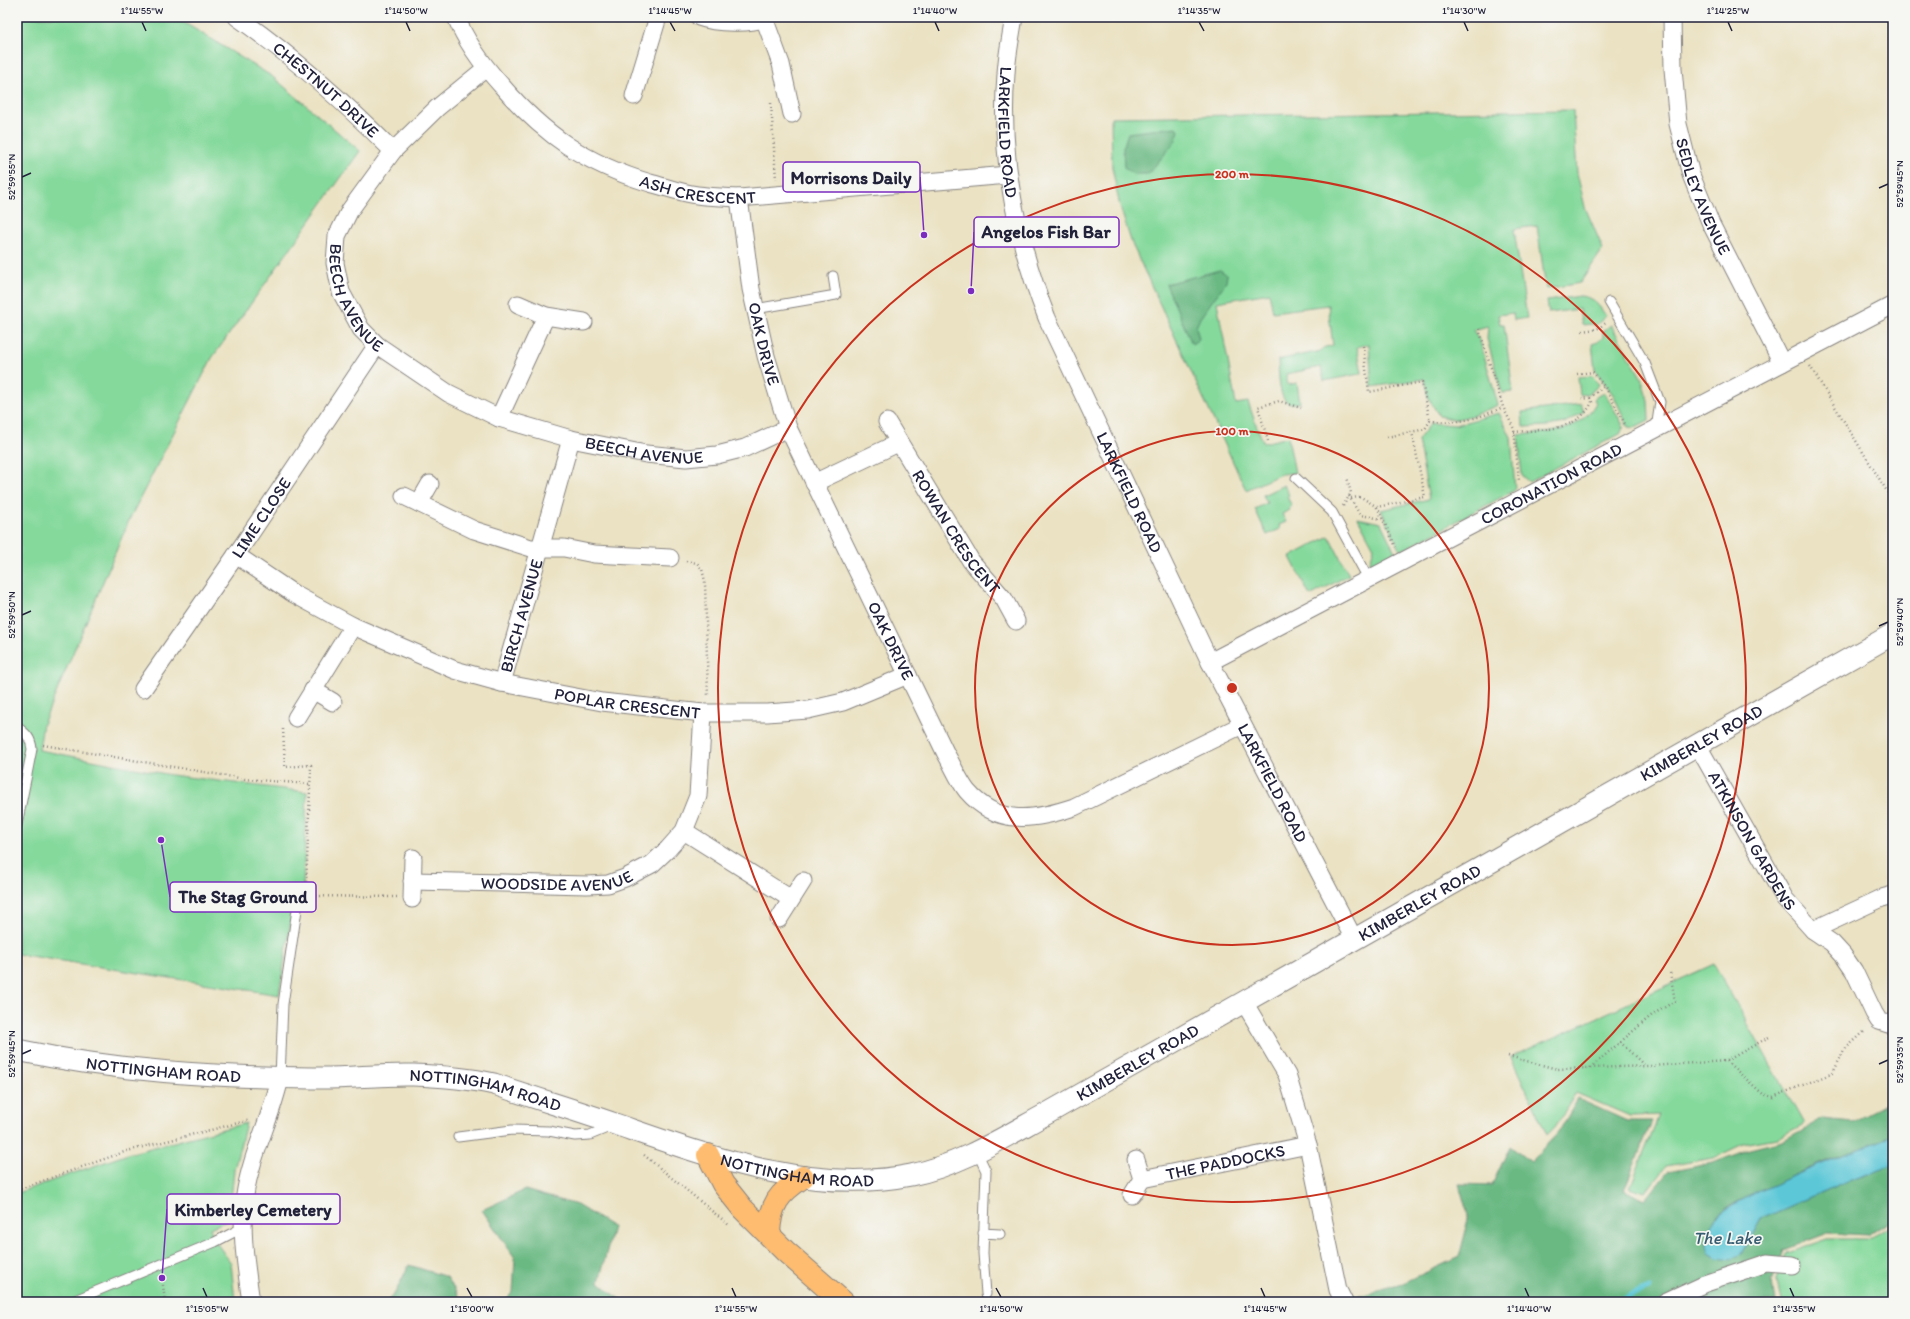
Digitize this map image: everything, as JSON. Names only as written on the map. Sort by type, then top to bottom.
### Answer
[{"type":"highway","points":[[708,1155],[723,1184],[743,1209],[785,1251],[843,1302]]},
{"type":"highway","points":[[769,1234],[770,1220],[774,1204],[785,1189],[803,1177]]},
{"type":"street","name":"CHESTNUT DRIVE","points":[[237,17],[277,45],[337,96],[393,151]]},
{"type":"street","name":"ASH CRESCENT","points":[[456,17],[461,30],[486,68],[522,110],[557,139],[586,158],[620,174],[660,186],[696,195],[739,198],[1008,175]]},
{"type":"street","points":[[634,96],[658,17]]},
{"type":"street","points":[[699,17],[709,21],[735,22],[765,18],[781,64],[792,114]]},
{"type":"street","name":"LARKFIELD ROAD","points":[[1014,17],[1006,74],[1005,108],[1008,175],[1013,211],[1024,254],[1047,318],[1210,662],[1354,939]]},
{"type":"street","name":"SEDLEY AVENUE","points":[[1672,17],[1673,69],[1678,124],[1691,175],[1711,224],[1782,363]]},
{"type":"street","name":"BEECH AVENUE","points":[[486,68],[437,108],[393,151],[350,210],[337,236],[335,263],[341,292],[362,329],[377,345],[448,393],[499,418],[571,439],[646,454],[686,458],[717,454],[745,448],[788,428]]},
{"type":"street","name":"OAK DRIVE","points":[[739,198],[744,248],[766,356],[788,428],[946,754],[967,791],[986,807],[1004,816],[1028,819],[1049,815],[1074,807],[1242,726]]},
{"type":"street","points":[[518,304],[546,316],[584,322]]},
{"type":"street","name":"CORONATION ROAD","points":[[1210,662],[1893,305]]},
{"type":"street","points":[[499,418],[546,316]]},
{"type":"street","name":"LIME CLOSE","points":[[143,689],[236,555],[377,345]]},
{"type":"street","name":"ROWAN CRESCENT","points":[[887,422],[898,443],[971,561],[1004,599],[1016,620]]},
{"type":"street","name":"BIRCH AVENUE","points":[[502,683],[571,439]]},
{"type":"street","points":[[814,483],[898,443]]},
{"type":"street","points":[[419,503],[430,484]]},
{"type":"street","points":[[404,496],[474,530],[531,548],[540,548]]},
{"type":"street","name":"BIRCH AVENUE","points":[[540,548],[564,548],[594,554],[670,558]]},
{"type":"street","name":"POPLAR CRESCENT","points":[[236,555],[294,594],[353,626],[455,670],[502,683],[602,702],[706,713],[767,713],[808,710],[843,702],[908,675]]},
{"type":"street","points":[[296,718],[353,626]]},
{"type":"street","name":"KIMBERLEY ROAD","points":[[943,1167],[977,1152],[1698,746],[1893,634]]},
{"type":"street","points":[[313,690],[333,702]]},
{"type":"street","name":"WOODSIDE AVENUE","points":[[412,892],[608,884],[625,878],[652,864],[684,831],[698,796],[706,713]]},
{"type":"street","name":"ATKINSON GARDENS","points":[[1698,746],[1785,899],[1814,930],[1832,943],[1843,955],[1885,1020]]},
{"type":"street","points":[[684,831],[791,899]]},
{"type":"street","points":[[412,892],[413,858]]},
{"type":"street","points":[[779,919],[803,881]]},
{"type":"street","points":[[1814,930],[1882,898],[1893,895]]},
{"type":"street","name":"THE PADDOCKS","points":[[1244,1002],[1287,1075],[1308,1145],[1338,1290],[1344,1302]]},
{"type":"street","name":"NOTTINGHAM ROAD","points":[[17,1050],[101,1064],[163,1071],[280,1078],[412,1075],[464,1078],[494,1084],[708,1155],[750,1166],[803,1177],[874,1181],[912,1175],[943,1167]]},
{"type":"street","points":[[251,1302],[242,1228],[245,1194],[266,1123],[275,1102],[280,1078]]},
{"type":"street","name":"THE PADDOCKS","points":[[1132,1195],[1142,1179],[1308,1145]]},
{"type":"street","name":"THE PADDOCKS","points":[[1136,1160],[1142,1179]]},
{"type":"street","points":[[1665,1302],[1704,1284],[1767,1263],[1792,1265]]},
{"type":"lane","points":[[756,309],[836,295],[833,276]]},
{"type":"lane","points":[[1609,302],[1645,363],[1660,402],[1656,429]]},
{"type":"lane","points":[[1296,478],[1332,512],[1369,580]]},
{"type":"lane","points":[[17,727],[27,735],[31,741],[32,749],[17,825]]},
{"type":"lane","points":[[280,1078],[283,1004],[302,896]]},
{"type":"lane","points":[[458,1137],[512,1130],[549,1131],[575,1136],[590,1135],[616,1124]]},
{"type":"lane","points":[[977,1152],[986,1171],[982,1253],[986,1294]]},
{"type":"lane","points":[[74,1301],[160,1265],[242,1228]]},
{"type":"lane","points":[[983,1233],[1000,1234]]},
{"type":"path","points":[[777,195],[770,93],[786,87]]},
{"type":"path","points":[[1582,331],[1597,329],[1617,315]]},
{"type":"path","points":[[1479,329],[1503,407],[1514,432],[1521,500]]},
{"type":"path","points":[[1363,346],[1369,392],[1422,382],[1430,421],[1424,429],[1387,437]]},
{"type":"path","points":[[1803,353],[1893,501]]},
{"type":"path","points":[[1577,374],[1594,372],[1604,386],[1633,441]]},
{"type":"path","points":[[1580,399],[1590,398],[1604,386]]},
{"type":"path","points":[[1514,432],[1565,426],[1587,413],[1592,402],[1590,398]]},
{"type":"path","points":[[1268,441],[1258,407],[1279,401],[1301,408]]},
{"type":"path","points":[[1430,421],[1454,423],[1468,420],[1503,407]]},
{"type":"path","points":[[1377,507],[1425,497],[1412,432]]},
{"type":"path","points":[[1332,512],[1345,505],[1350,497],[1351,493],[1347,477]]},
{"type":"path","points":[[1350,497],[1361,497],[1377,507],[1403,562]]},
{"type":"path","points":[[1350,497],[1360,515],[1382,519]]},
{"type":"path","points":[[670,558],[697,563],[702,569],[705,581],[706,713]]},
{"type":"path","points":[[296,718],[288,718],[283,723],[285,767],[311,765],[302,896],[412,892]]},
{"type":"path","points":[[31,741],[39,745],[95,755],[245,779],[310,784]]},
{"type":"path","points":[[1589,1068],[1652,1015],[1675,1001],[1670,972]]},
{"type":"path","points":[[1726,1061],[1763,1094],[1773,1097],[1833,1073],[1844,1050],[1885,1020]]},
{"type":"path","points":[[1508,1056],[1557,1069],[1726,1061],[1770,1037]]},
{"type":"path","points":[[1620,1042],[1645,1066]]},
{"type":"path","points":[[17,1190],[127,1151],[250,1120],[266,1123]]},
{"type":"path","points":[[642,1153],[736,1230]]},
{"type":"path","points":[[160,1265],[165,1302]]},
{"type":"green space","points":[[17,17],[175,17],[273,77],[360,151],[212,358],[130,518],[43,724],[39,750],[171,775],[307,792],[303,888],[296,889],[279,995],[17,954]]},
{"type":"green space","points":[[1573,110],[1577,173],[1585,207],[1603,249],[1580,283],[1546,289],[1537,226],[1514,229],[1527,318],[1514,320],[1513,313],[1498,315],[1500,324],[1504,324],[1513,392],[1502,393],[1487,339],[1488,326],[1473,330],[1480,341],[1498,405],[1474,415],[1455,420],[1439,416],[1428,397],[1424,379],[1372,387],[1369,344],[1357,347],[1362,373],[1324,381],[1321,367],[1286,374],[1288,385],[1297,383],[1300,403],[1289,403],[1284,399],[1280,389],[1278,360],[1321,351],[1325,347],[1333,346],[1328,305],[1273,312],[1269,293],[1217,302],[1236,404],[1248,402],[1264,443],[1288,437],[1295,473],[1281,474],[1246,490],[1132,244],[1120,207],[1112,167],[1111,117]]},
{"type":"green space","points":[[1176,127],[1179,131],[1175,142],[1148,174],[1133,174],[1124,167],[1123,148],[1128,133]]},
{"type":"green space","points":[[1220,270],[1227,275],[1226,282],[1200,318],[1196,327],[1199,339],[1192,344],[1166,284]]},
{"type":"green space","points":[[1580,296],[1593,300],[1606,316],[1595,326],[1592,324],[1582,325],[1579,309],[1549,313],[1547,301]]},
{"type":"green space","points":[[1611,325],[1641,377],[1648,400],[1649,420],[1633,428],[1628,427],[1614,396],[1595,370],[1592,344],[1598,342],[1603,337],[1603,331]]},
{"type":"green space","points":[[1592,376],[1599,385],[1590,393],[1580,395],[1578,377]]},
{"type":"green space","points":[[1605,393],[1624,427],[1620,434],[1529,482],[1522,476],[1518,435],[1552,432],[1572,426],[1581,421],[1589,413],[1596,403],[1594,399]]},
{"type":"green space","points":[[1581,404],[1584,412],[1564,423],[1548,426],[1523,427],[1522,412]]},
{"type":"green space","points":[[1499,413],[1511,437],[1515,490],[1401,551],[1381,510],[1429,499],[1418,440],[1431,423],[1455,425]]},
{"type":"green space","points":[[1284,485],[1289,495],[1287,497],[1292,506],[1289,508],[1290,510],[1282,514],[1286,522],[1279,525],[1280,529],[1267,535],[1255,509],[1267,503],[1263,495]]},
{"type":"green space","points":[[1358,518],[1381,523],[1395,552],[1370,566],[1374,548]]},
{"type":"green space","points":[[1329,536],[1349,575],[1310,596],[1290,557]]},
{"type":"green space","points":[[1714,964],[1804,1124],[1777,1138],[1743,1144],[1714,1158],[1666,1166],[1645,1193],[1630,1188],[1659,1115],[1630,1116],[1576,1093],[1555,1127],[1547,1135],[1511,1057]]},
{"type":"green space","points":[[1578,1099],[1627,1121],[1652,1121],[1624,1190],[1645,1200],[1668,1172],[1713,1163],[1747,1150],[1782,1141],[1822,1119],[1852,1122],[1893,1101],[1893,1136],[1817,1165],[1730,1205],[1717,1216],[1708,1232],[1706,1244],[1742,1254],[1761,1219],[1843,1183],[1893,1165],[1893,1220],[1867,1235],[1828,1233],[1783,1250],[1772,1282],[1775,1302],[1334,1302],[1403,1283],[1459,1257],[1469,1219],[1459,1184],[1492,1185],[1510,1146],[1530,1162],[1558,1133]]},
{"type":"green space","points":[[246,1123],[234,1170],[229,1220],[210,1228],[215,1241],[231,1263],[235,1302],[17,1302],[17,1193],[128,1154]]},
{"type":"green space","points":[[525,1190],[577,1205],[613,1227],[599,1282],[623,1302],[503,1302],[513,1292],[515,1258],[482,1210]]},
{"type":"green space","points":[[1893,1225],[1893,1302],[1781,1302],[1777,1281],[1785,1254],[1828,1239],[1867,1239]]},
{"type":"green space","points":[[409,1265],[447,1277],[462,1302],[386,1302],[395,1293]]},
{"type":"water","name":"The Lake","points":[[1893,1136],[1893,1165],[1843,1183],[1761,1219],[1742,1254],[1730,1260],[1718,1258],[1709,1253],[1707,1238],[1712,1223],[1724,1210],[1730,1206],[1800,1173]]},
{"type":"waterway","points":[[1616,1302],[1649,1288]]},
{"type":"place","name":"Morrisons Daily","points":[[924,235]]},
{"type":"place","name":"Angelos Fish Bar","points":[[971,291]]},
{"type":"place","name":"The Stag Ground","points":[[161,840]]},
{"type":"place","name":"Kimberley Cemetery","points":[[162,1278]]}]
